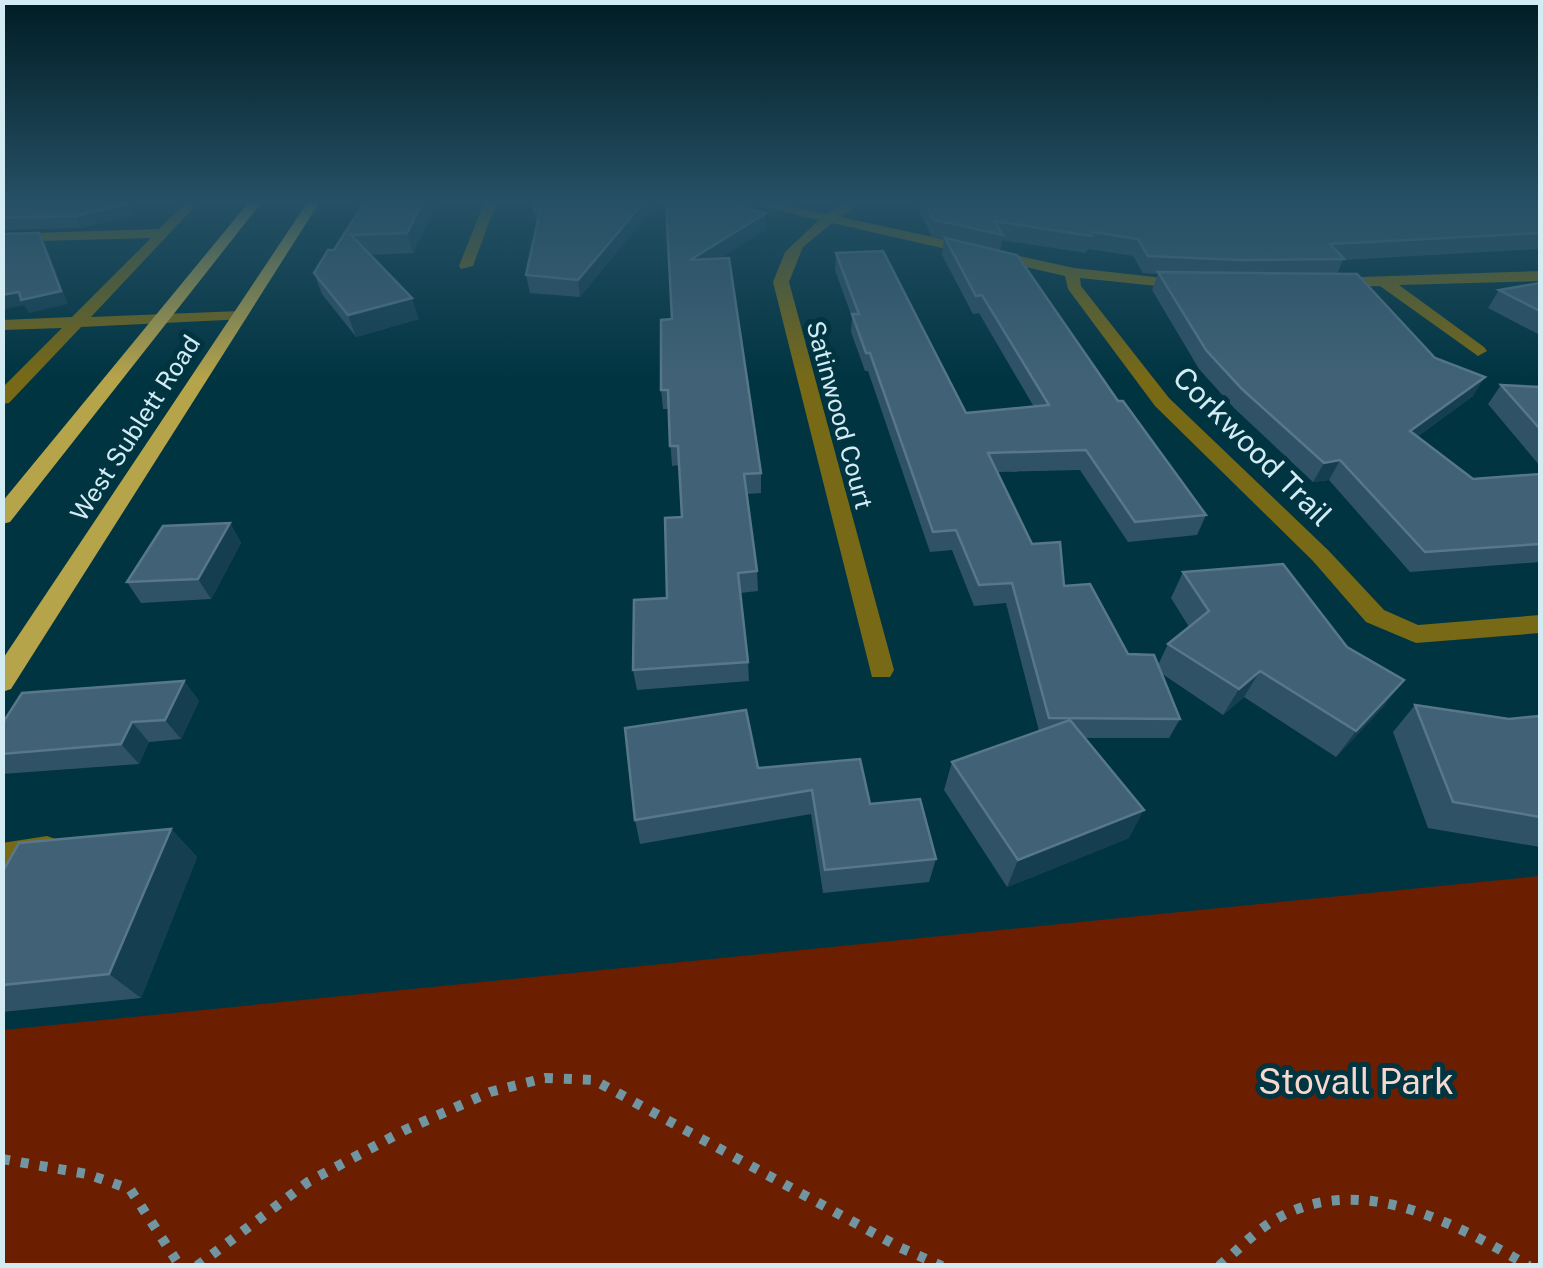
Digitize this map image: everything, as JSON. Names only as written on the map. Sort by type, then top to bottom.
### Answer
[{"type":"main road","name":"West Sublett Road","points":[[2,517],[206,262]]},
{"type":"main road","name":"West Sublett Road","points":[[2,682],[275,262]]},
{"type":"street","points":[[2,399],[135,262]]},
{"type":"street","points":[[466,266],[467,262]]},
{"type":"street","name":"Satinwood Court","points":[[785,262],[781,282],[881,670]]},
{"type":"street","points":[[1015,262],[1072,275],[1196,285]]},
{"type":"street","name":"Corkwood Trail","points":[[1072,275],[1073,286],[1174,414],[1321,556],[1375,616],[1416,634],[1540,624]]},
{"type":"street","points":[[1311,284],[1540,276]]},
{"type":"street","points":[[1383,281],[1478,351]]},
{"type":"street","points":[[2,325],[240,316]]},
{"type":"street","points":[[2,856],[85,844]]},
{"type":"path","points":[[197,1266],[308,1182],[405,1130],[490,1092],[545,1078],[594,1080],[899,1247],[942,1266]]},
{"type":"path","points":[[2,1158],[87,1174],[130,1190],[180,1266]]},
{"type":"path","points":[[1219,1266],[1277,1218],[1332,1197],[1409,1205],[1529,1266]]},
{"type":"green space","name":"Stovall Park","points":[[1540,876],[1540,1265],[3,1265],[3,1030]]},
{"type":"building","points":[[2,262],[50,262],[61,291],[21,300],[19,292],[2,295]]},
{"type":"building","points":[[321,262],[377,262],[412,298],[348,315],[314,273]]},
{"type":"building","points":[[529,262],[593,262],[578,280],[526,275]]},
{"type":"building","points":[[669,262],[730,262],[761,473],[744,474],[757,571],[738,573],[748,662],[633,670],[634,600],[667,598],[665,518],[682,517],[678,446],[670,446],[668,390],[661,390],[661,320],[672,319]]},
{"type":"building","points":[[839,262],[889,262],[966,413],[1049,405],[982,295],[976,296],[958,262],[1022,262],[1118,401],[1123,401],[1206,515],[1135,522],[1086,450],[988,453],[1032,544],[1060,542],[1064,586],[1090,584],[1128,654],[1154,655],[1180,719],[1049,718],[1012,583],[979,585],[956,530],[933,532],[870,353],[866,353],[852,314],[859,314]]},
{"type":"building","points":[[1158,272],[1357,274],[1435,358],[1485,377],[1410,431],[1473,479],[1540,474],[1540,544],[1425,552],[1340,460],[1324,463],[1242,389],[1206,350]]},
{"type":"building","points":[[1540,283],[1540,311],[1499,290]]},
{"type":"building","points":[[1501,385],[1540,387],[1540,429]]},
{"type":"building","points":[[230,523],[198,579],[127,582],[163,526]]},
{"type":"building","points":[[1283,564],[1347,647],[1404,680],[1356,731],[1260,671],[1239,689],[1168,644],[1209,611],[1183,572]]},
{"type":"building","points":[[184,681],[165,720],[132,722],[121,744],[2,754],[2,724],[22,693]]},
{"type":"building","points":[[1415,705],[1509,719],[1540,716],[1540,817],[1453,802]]},
{"type":"building","points":[[746,710],[758,768],[860,759],[870,804],[920,799],[936,859],[825,870],[812,790],[635,820],[625,728]]},
{"type":"building","points":[[1070,720],[1144,810],[1018,860],[952,762]]},
{"type":"building","points":[[171,829],[109,974],[2,985],[2,873],[19,843]]}]
